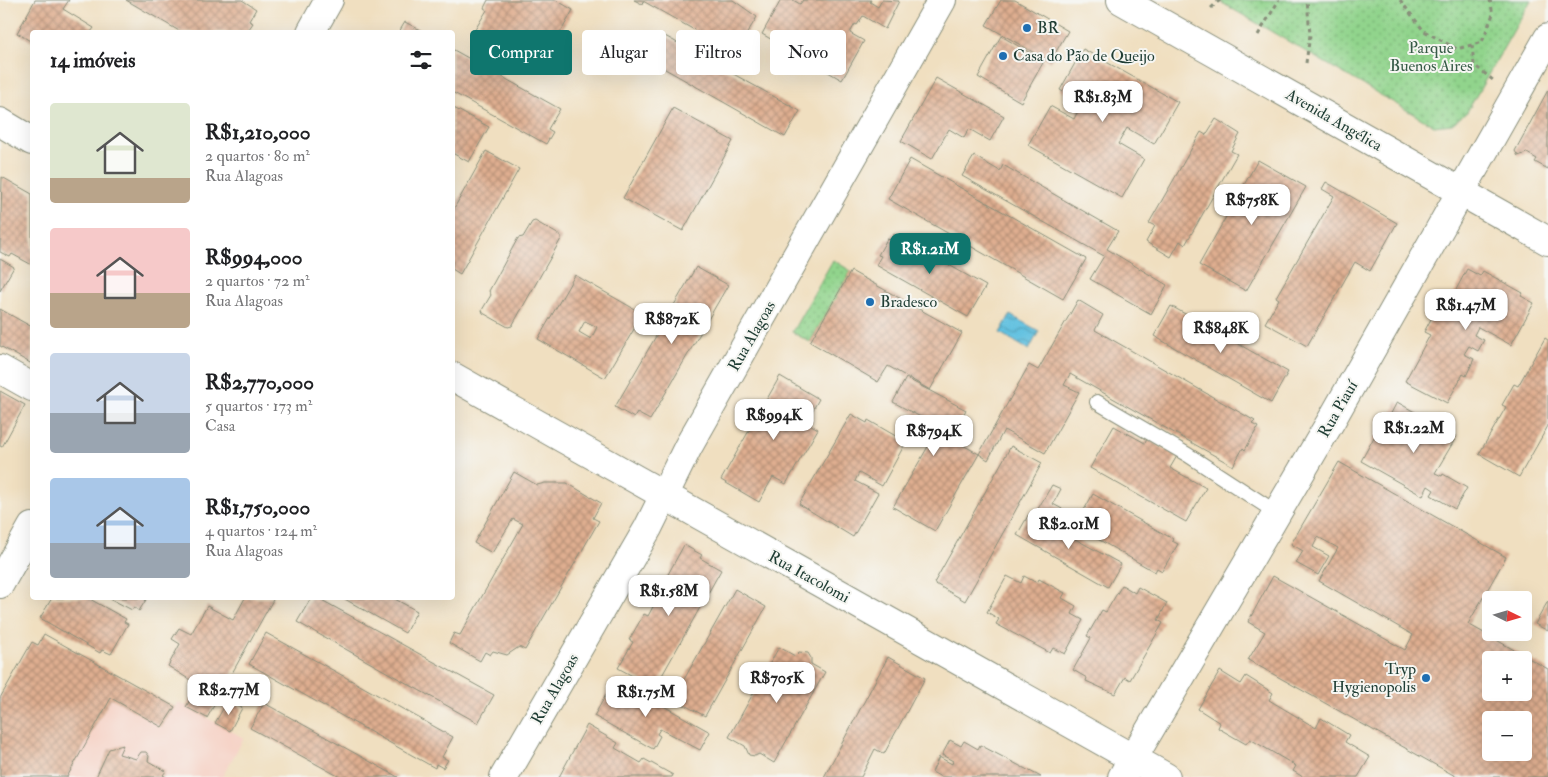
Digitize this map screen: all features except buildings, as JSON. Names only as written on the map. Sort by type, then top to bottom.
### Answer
[{"type":"street","points":[[312,30],[329,0]]},
{"type":"street","name":"Rua Alagoas","points":[[504,777],[648,528],[663,495],[942,0]]},
{"type":"street","name":"Avenida Angélica","points":[[1121,0],[1548,241]]},
{"type":"street","name":"Rua Piauí","points":[[1128,768],[1461,193],[1548,38]]},
{"type":"street","points":[[0,122],[30,139]]},
{"type":"street","points":[[0,369],[30,386]]},
{"type":"street","name":"Rua Itacolomi","points":[[455,378],[663,495],[1128,768],[1166,777]]},
{"type":"street","points":[[0,584],[30,531]]},
{"type":"lane","points":[[1097,402],[1188,455],[1276,513]]},
{"type":"path","points":[[1212,8],[1220,0]]},
{"type":"path","points":[[1258,35],[1279,0]]},
{"type":"path","points":[[1306,63],[1310,35],[1308,0]]},
{"type":"path","points":[[1400,0],[1424,31],[1457,49],[1482,42],[1493,14],[1490,0]]},
{"type":"path","points":[[1472,45],[1474,64],[1495,81]]},
{"type":"shaded area","points":[[111,698],[162,727],[178,702],[244,738],[222,777],[67,777]]},
{"type":"green space","name":"Parque Buenos Aires","points":[[1217,0],[1531,0],[1467,112],[1452,124],[1434,126]]},
{"type":"green space","points":[[833,260],[851,271],[810,342],[792,332]]},
{"type":"water","points":[[1010,315],[1039,331],[1029,350],[1000,333]]},
{"type":"place","name":"BR","points":[[1027,28]]},
{"type":"place","name":"Casa do Pão de Queijo","points":[[1003,56]]},
{"type":"place","name":"Bradesco","points":[[870,302]]},
{"type":"place","name":"Tryp Hygienopolis","points":[[1426,678]]}]
